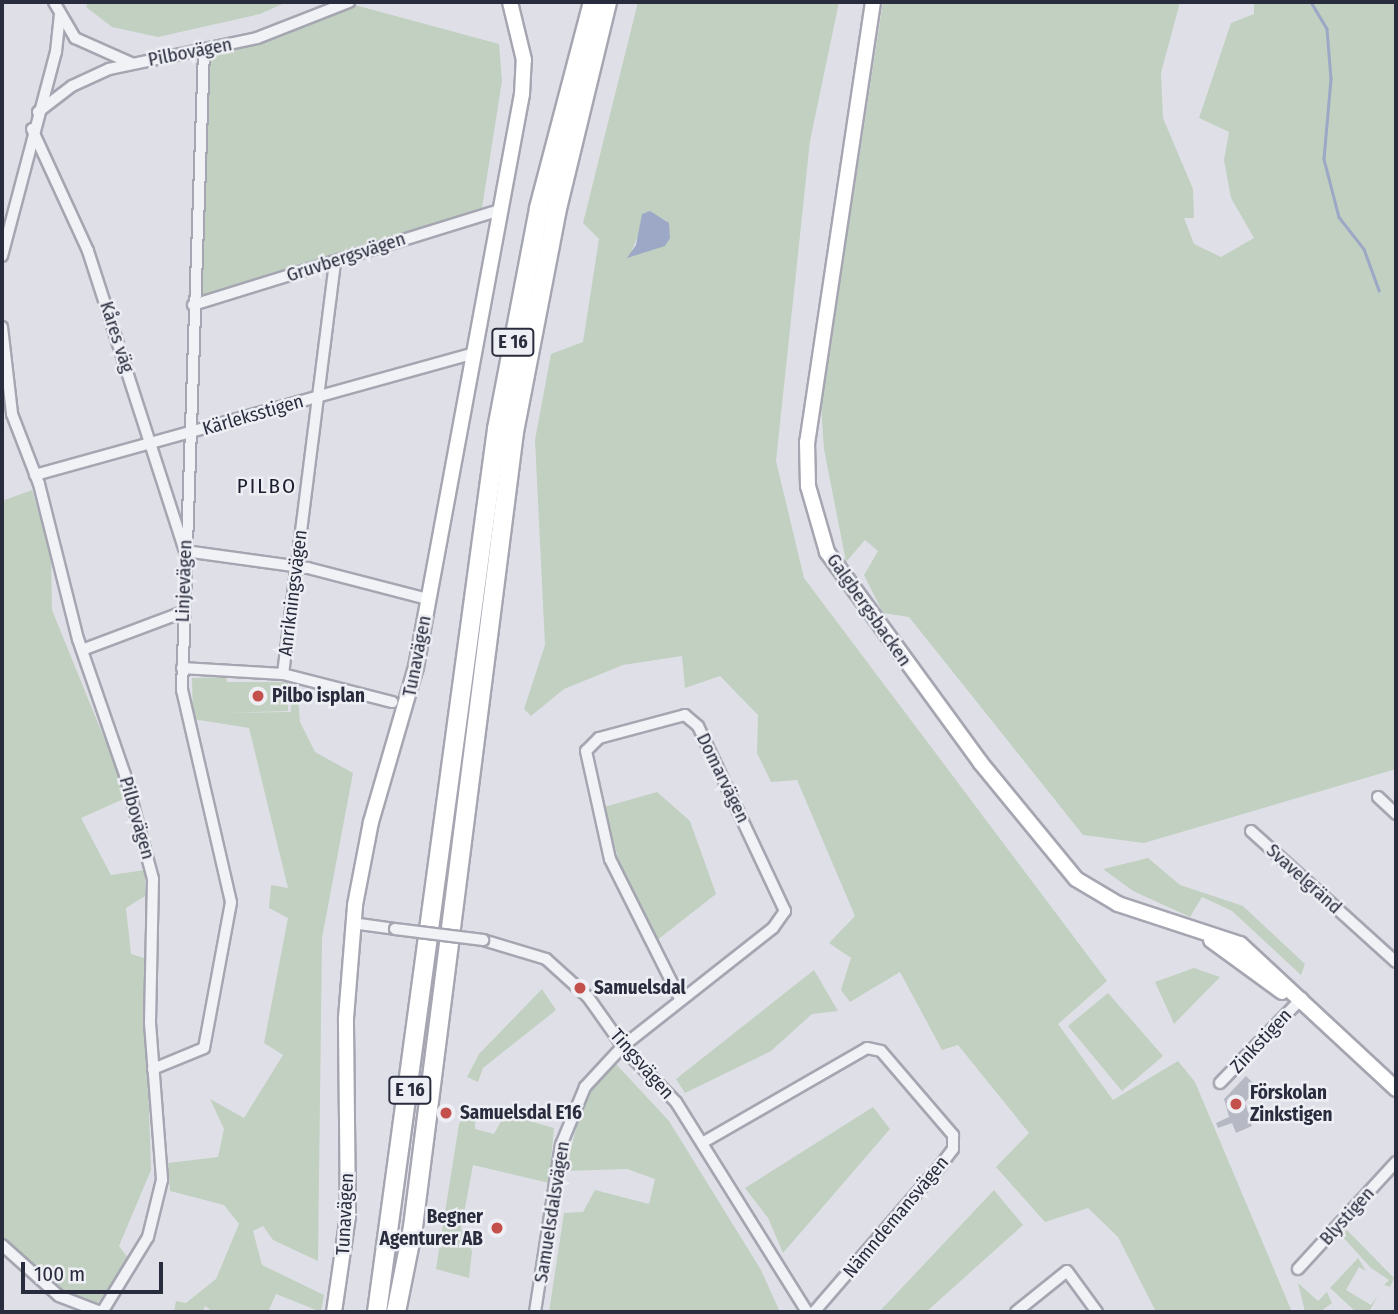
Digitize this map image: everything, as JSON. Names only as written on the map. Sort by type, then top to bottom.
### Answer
[{"type":"highway","name":"E 16","points":[[377,1312],[488,479],[539,208],[593,2]]},
{"type":"highway","name":"E 16","points":[[396,1312],[413,1227],[514,432],[555,213],[607,2]]},
{"type":"street","points":[[54,2],[60,16],[82,43],[134,64]]},
{"type":"street","name":"Pilbovägen","points":[[38,112],[94,75],[257,38],[349,2]]},
{"type":"street","name":"Tunavägen","points":[[334,1312],[348,1216],[346,1018],[352,923],[371,822],[416,667],[499,210],[524,60],[510,2]]},
{"type":"street","name":"Galgbergsbacken","points":[[873,2],[807,442],[806,465],[817,528],[866,611],[1059,862],[1101,895],[1188,929],[1240,944],[1396,1089]]},
{"type":"street","points":[[2,256],[32,129],[57,52],[60,16]]},
{"type":"street","name":"Linjevägen","points":[[153,1069],[204,1048],[231,902],[184,701],[182,668],[188,434],[204,50]]},
{"type":"street","name":"Kåres väg","points":[[32,129],[88,250],[185,551]]},
{"type":"street","name":"Gruvbergsvägen","points":[[193,306],[499,210]]},
{"type":"street","name":"Anrikningsvägen","points":[[283,674],[335,261]]},
{"type":"street","name":"Pilbovägen","points":[[2,327],[12,414],[35,475],[82,650],[152,871],[153,1069],[161,1146],[159,1206],[142,1248],[105,1310]]},
{"type":"street","name":"Kärleksstigen","points":[[35,475],[471,354]]},
{"type":"street","points":[[185,551],[297,566],[428,599]]},
{"type":"street","points":[[82,650],[183,612]]},
{"type":"street","points":[[182,668],[283,674],[392,702]]},
{"type":"street","name":"Domarvägen","points":[[622,1046],[773,928],[786,906],[698,726],[685,715],[598,738],[586,751],[610,859],[680,999]]},
{"type":"street","points":[[1378,797],[1396,814]]},
{"type":"street","name":"Svavelgränd","points":[[1251,831],[1396,962]]},
{"type":"street","name":"Tingsvägen","points":[[352,923],[483,940],[520,948],[568,976],[622,1046],[665,1088],[807,1312]]},
{"type":"street","name":"Zinkstigen","points":[[1220,1083],[1299,1001]]},
{"type":"street","name":"Samuelsdalsvägen","points":[[536,1312],[565,1131],[585,1087],[622,1046]]},
{"type":"street","name":"Nämndemansvägen","points":[[702,1143],[867,1048],[881,1051],[953,1135],[953,1149],[941,1166],[814,1312]]},
{"type":"street","name":"Blystigen","points":[[1298,1269],[1396,1162]]},
{"type":"street","points":[[2,1245],[59,1296],[105,1310]]},
{"type":"street","points":[[1016,1312],[1067,1271],[1097,1312]]},
{"type":"green space","points":[[88,2],[287,2],[260,14],[158,37],[112,27],[86,7]]},
{"type":"green space","points":[[638,2],[839,2],[810,141],[776,461],[804,578],[1107,981],[1058,1024],[1113,1100],[1178,1061],[1195,1082],[1292,1312],[1156,1312],[1118,1237],[1088,1208],[1045,1222],[996,1167],[1029,1133],[958,1045],[942,1050],[900,972],[850,1002],[841,990],[851,958],[829,943],[855,916],[797,780],[771,782],[757,753],[758,715],[720,676],[685,688],[682,656],[623,665],[564,689],[531,716],[524,709],[545,645],[535,440],[551,354],[583,342],[599,239],[583,223]],"holes":[[[653,218],[666,220],[648,251],[632,250],[644,222]]]},
{"type":"green space","points":[[883,2],[1180,2],[1161,73],[1163,118],[1193,189],[1194,218],[1184,218],[1194,244],[1221,257],[1254,238],[1231,198],[1224,160],[1229,132],[1199,118],[1231,23],[1254,14],[1254,2],[1396,2],[1396,769],[1144,843],[1083,835],[909,617],[883,613],[864,575],[878,551],[865,540],[846,562],[824,449],[821,405]]},
{"type":"green space","points":[[355,5],[499,44],[502,81],[482,208],[204,298],[198,289],[211,54],[267,41]]},
{"type":"green space","points":[[32,490],[51,554],[52,610],[128,797],[81,818],[111,875],[145,870],[145,896],[126,908],[131,954],[144,958],[151,1170],[119,1246],[128,1258],[92,1312],[2,1245],[2,501]]},
{"type":"green space","points":[[226,677],[227,682],[288,682],[288,711],[227,713],[291,712],[290,685],[297,685],[300,722],[315,752],[353,773],[322,938],[318,1261],[273,1240],[263,1226],[253,1231],[262,1265],[324,1295],[321,1312],[276,1294],[268,1312],[213,1312],[205,1306],[203,1312],[174,1312],[176,1301],[186,1303],[216,1279],[239,1224],[224,1205],[170,1191],[168,1163],[218,1157],[224,1129],[210,1099],[244,1118],[283,1055],[264,1043],[288,918],[269,908],[271,885],[288,888],[249,728],[193,719],[192,678]]},
{"type":"green space","points":[[657,792],[690,821],[716,894],[656,941],[620,865],[604,807]]},
{"type":"green space","points":[[1148,858],[1180,885],[1243,906],[1305,964],[1301,975],[1232,911],[1202,897],[1190,917],[1133,891],[1103,869]]},
{"type":"green space","points":[[1194,968],[1220,977],[1174,1024],[1155,982]]},
{"type":"green space","points":[[814,970],[838,1011],[812,1014],[771,1051],[685,1093],[676,1079]]},
{"type":"green space","points":[[542,989],[556,1010],[483,1068],[478,1082],[467,1077],[479,1054]]},
{"type":"green space","points":[[1108,993],[1163,1056],[1122,1091],[1068,1026]]},
{"type":"green space","points":[[615,1063],[669,1121],[761,1270],[780,1312],[549,1312],[564,1213],[583,1212],[595,1190],[649,1204],[655,1179],[627,1169],[565,1171],[584,1098]]},
{"type":"green space","points":[[873,1107],[890,1129],[783,1253],[768,1218],[745,1188]]},
{"type":"green space","points":[[470,1110],[475,1112],[475,1129],[494,1134],[505,1114],[554,1128],[549,1183],[473,1165],[461,1229],[472,1251],[469,1278],[436,1269],[459,1124]]},
{"type":"green space","points":[[994,1190],[1023,1225],[926,1312],[879,1312]]},
{"type":"green space","points":[[1347,1230],[1394,1278],[1390,1287],[1384,1285],[1389,1280],[1371,1268],[1341,1235]]},
{"type":"green space","points":[[1358,1258],[1366,1271],[1359,1267],[1346,1290],[1371,1305],[1378,1295],[1369,1312],[1356,1312],[1330,1288]]},
{"type":"green space","points":[[1298,1283],[1318,1301],[1327,1292],[1332,1303],[1320,1312],[1305,1312]]},
{"type":"water","points":[[650,211],[669,223],[670,238],[665,246],[627,258],[636,245],[642,214]]},
{"type":"building","name":"Förskolan Zinkstigen","points":[[1246,1076],[1258,1088],[1245,1102],[1252,1126],[1236,1133],[1232,1123],[1218,1128],[1216,1123],[1229,1117],[1224,1099]]},
{"type":"waterway","points":[[1311,2],[1327,29],[1331,79],[1324,159],[1339,217],[1364,249],[1379,290]]},
{"type":"place","name":"Pilbo isplan","points":[[258,696]]},
{"type":"place","name":"Samuelsdal","points":[[580,988]]},
{"type":"place","name":"Förskolan Zinkstigen","points":[[1236,1104]]},
{"type":"place","name":"Samuelsdal E16","points":[[446,1113]]},
{"type":"place","name":"Begner Agenturer AB","points":[[497,1228]]},
{"type":"district","name":"PILBO","points":[[267,486]]}]
